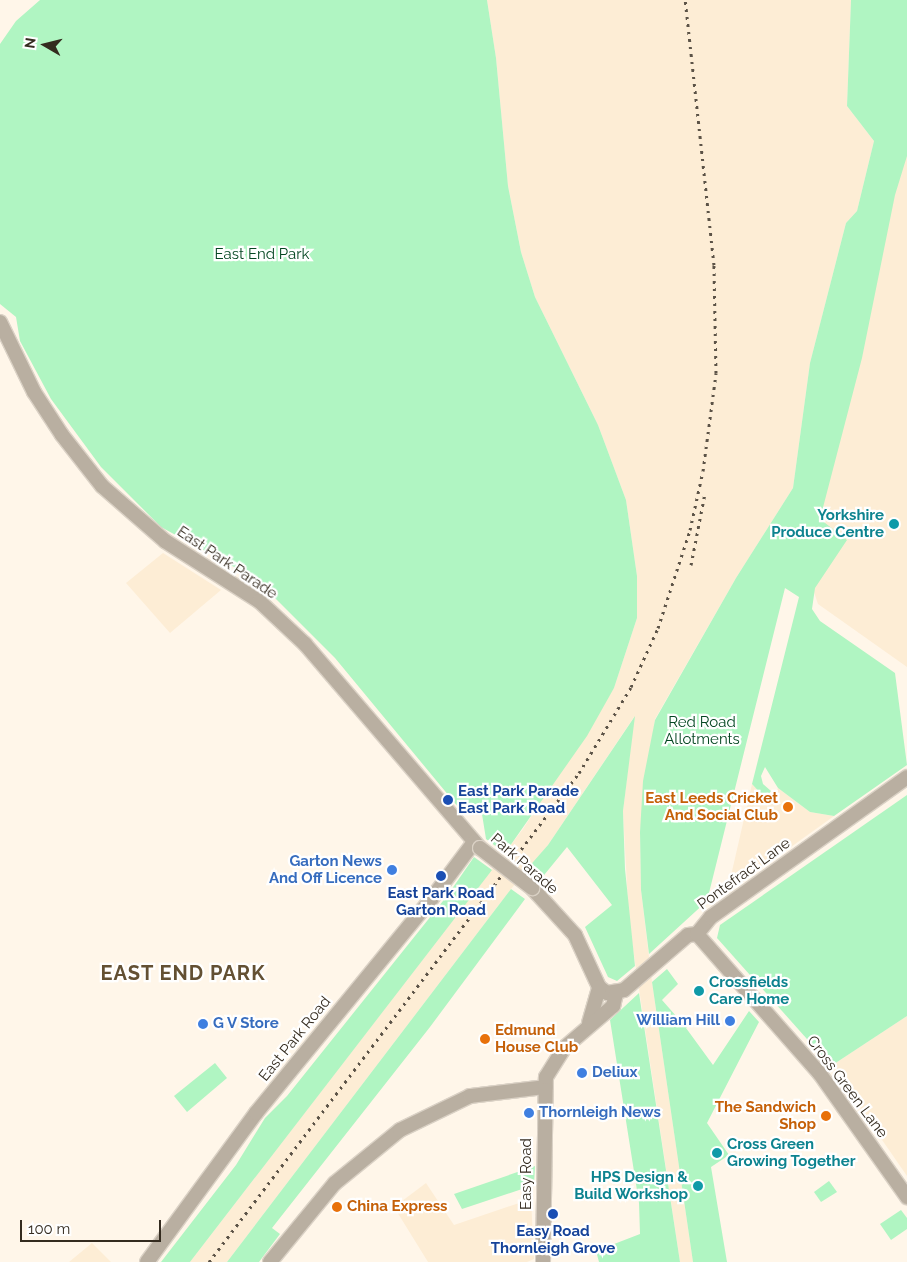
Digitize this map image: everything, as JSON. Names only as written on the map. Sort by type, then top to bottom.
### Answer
[{"type":"street","name":"East Park Parade","points":[[0,322],[34,392],[62,435],[102,486],[165,541],[259,601],[305,644],[477,845]]},
{"type":"street","name":"Pontefract Lane","points":[[544,1087],[554,1060],[589,1023],[600,1018],[613,1006],[620,992],[688,935],[697,934],[712,917],[904,781]]},
{"type":"street","name":"Park Parade","points":[[477,845],[532,888],[575,935],[599,987]]},
{"type":"street","name":"East Park Road","points":[[147,1262],[256,1113],[477,845]]},
{"type":"street","name":"Cross Green Lane","points":[[697,934],[820,1074],[907,1197]]},
{"type":"street","name":"Pontefract Lane","points":[[589,1023],[599,987]]},
{"type":"street","points":[[599,987],[620,992]]},
{"type":"street","points":[[270,1262],[335,1183],[400,1130],[470,1096],[544,1087]]},
{"type":"street","name":"Easy Road","points":[[543,1262],[544,1087]]},
{"type":"shaded area","points":[[487,0],[851,0],[847,106],[874,141],[857,211],[846,223],[810,363],[793,488],[736,578],[655,719],[640,832],[641,890],[652,982],[693,1262],[680,1262],[629,922],[623,811],[634,717],[548,845],[511,889],[227,1262],[190,1262],[523,829],[614,688],[637,618],[637,576],[626,500],[598,425],[535,297],[521,252],[508,186],[496,58]]},
{"type":"shaded area","points":[[907,141],[907,667],[818,604],[813,589],[799,571]]},
{"type":"shaded area","points":[[163,553],[221,590],[170,633],[126,583]]},
{"type":"shaded area","points":[[752,784],[769,802],[778,788],[810,812],[834,816],[727,893]]},
{"type":"shaded area","points":[[907,1016],[907,1176],[831,1066]]},
{"type":"shaded area","points":[[426,1183],[454,1225],[531,1199],[534,1259],[527,1262],[428,1262],[394,1207]]},
{"type":"shaded area","points":[[92,1243],[111,1262],[69,1262]]},
{"type":"green space","name":"East End Park","points":[[40,0],[487,0],[496,58],[508,186],[521,252],[535,297],[598,425],[626,500],[637,576],[637,618],[614,688],[587,736],[505,853],[486,839],[481,808],[459,808],[335,658],[256,579],[161,527],[101,467],[51,399],[20,341],[16,317],[0,304],[0,44],[16,21]]},
{"type":"green space","name":"Red Road Allotments","points":[[851,0],[907,0],[907,156],[895,195],[862,358],[820,519],[847,540],[815,588],[812,609],[820,621],[895,673],[907,765],[834,816],[810,812],[778,788],[765,767],[761,776],[763,784],[771,791],[765,798],[752,784],[799,597],[785,588],[707,901],[649,954],[641,890],[640,832],[643,781],[655,720],[736,578],[793,488],[810,363],[846,223],[857,211],[874,141],[847,106]]},
{"type":"green space","points":[[635,716],[623,811],[625,869],[635,966],[617,981],[608,977],[585,927],[612,905],[567,847],[540,880],[526,870],[548,845]]},
{"type":"green space","points":[[907,795],[907,1016],[831,1066],[717,938],[720,925]]},
{"type":"green space","points":[[474,857],[492,870],[190,1262],[161,1262],[236,1165],[265,1118],[287,1096],[447,896]]},
{"type":"green space","points":[[511,889],[525,899],[430,1027],[272,1228],[280,1234],[259,1262],[227,1262]]},
{"type":"green space","points":[[667,969],[678,984],[662,1000],[684,1025],[690,1020],[692,1023],[686,1028],[713,1065],[749,1011],[759,1022],[707,1123],[729,1155],[711,1167],[727,1262],[693,1262],[652,982]]},
{"type":"green space","points":[[639,993],[680,1262],[599,1262],[596,1251],[640,1234],[639,1203],[610,1020]]},
{"type":"green space","points":[[215,1063],[227,1078],[187,1112],[174,1096]]},
{"type":"green space","points":[[535,1166],[534,1185],[462,1209],[454,1194]]},
{"type":"green space","points":[[829,1181],[837,1192],[821,1202],[814,1192]]},
{"type":"green space","points":[[901,1210],[907,1218],[907,1229],[891,1240],[880,1224]]},
{"type":"railway","points":[[209,1262],[579,773],[631,687],[658,628],[690,530],[703,471],[716,373],[714,265],[685,0]]},
{"type":"railway","points":[[691,565],[705,493]]},
{"type":"place","name":"Yorkshire Produce Centre","points":[[894,524]]},
{"type":"place","name":"East Park Parade East Park Road","points":[[448,800]]},
{"type":"place","name":"East Leeds Cricket And Social Club","points":[[788,807]]},
{"type":"place","name":"Garton News And Off Licence","points":[[392,870]]},
{"type":"place","name":"East Park Road Garton Road","points":[[441,876]]},
{"type":"place","name":"Crossfields Care Home","points":[[699,991]]},
{"type":"place","name":"William Hill","points":[[730,1021]]},
{"type":"place","name":"G V Store","points":[[203,1024]]},
{"type":"place","name":"Edmund House Club","points":[[485,1039]]},
{"type":"place","name":"Deliux","points":[[582,1073]]},
{"type":"place","name":"Thornleigh News","points":[[529,1113]]},
{"type":"place","name":"The Sandwich Shop","points":[[826,1116]]},
{"type":"place","name":"Cross Green Growing Together","points":[[717,1153]]},
{"type":"place","name":"HPS Design & Build Workshop","points":[[698,1186]]},
{"type":"place","name":"China Express","points":[[337,1207]]},
{"type":"place","name":"Easy Road Thornleigh Grove","points":[[553,1214]]},
{"type":"district","name":"EAST END PARK","points":[[183,973]]}]
